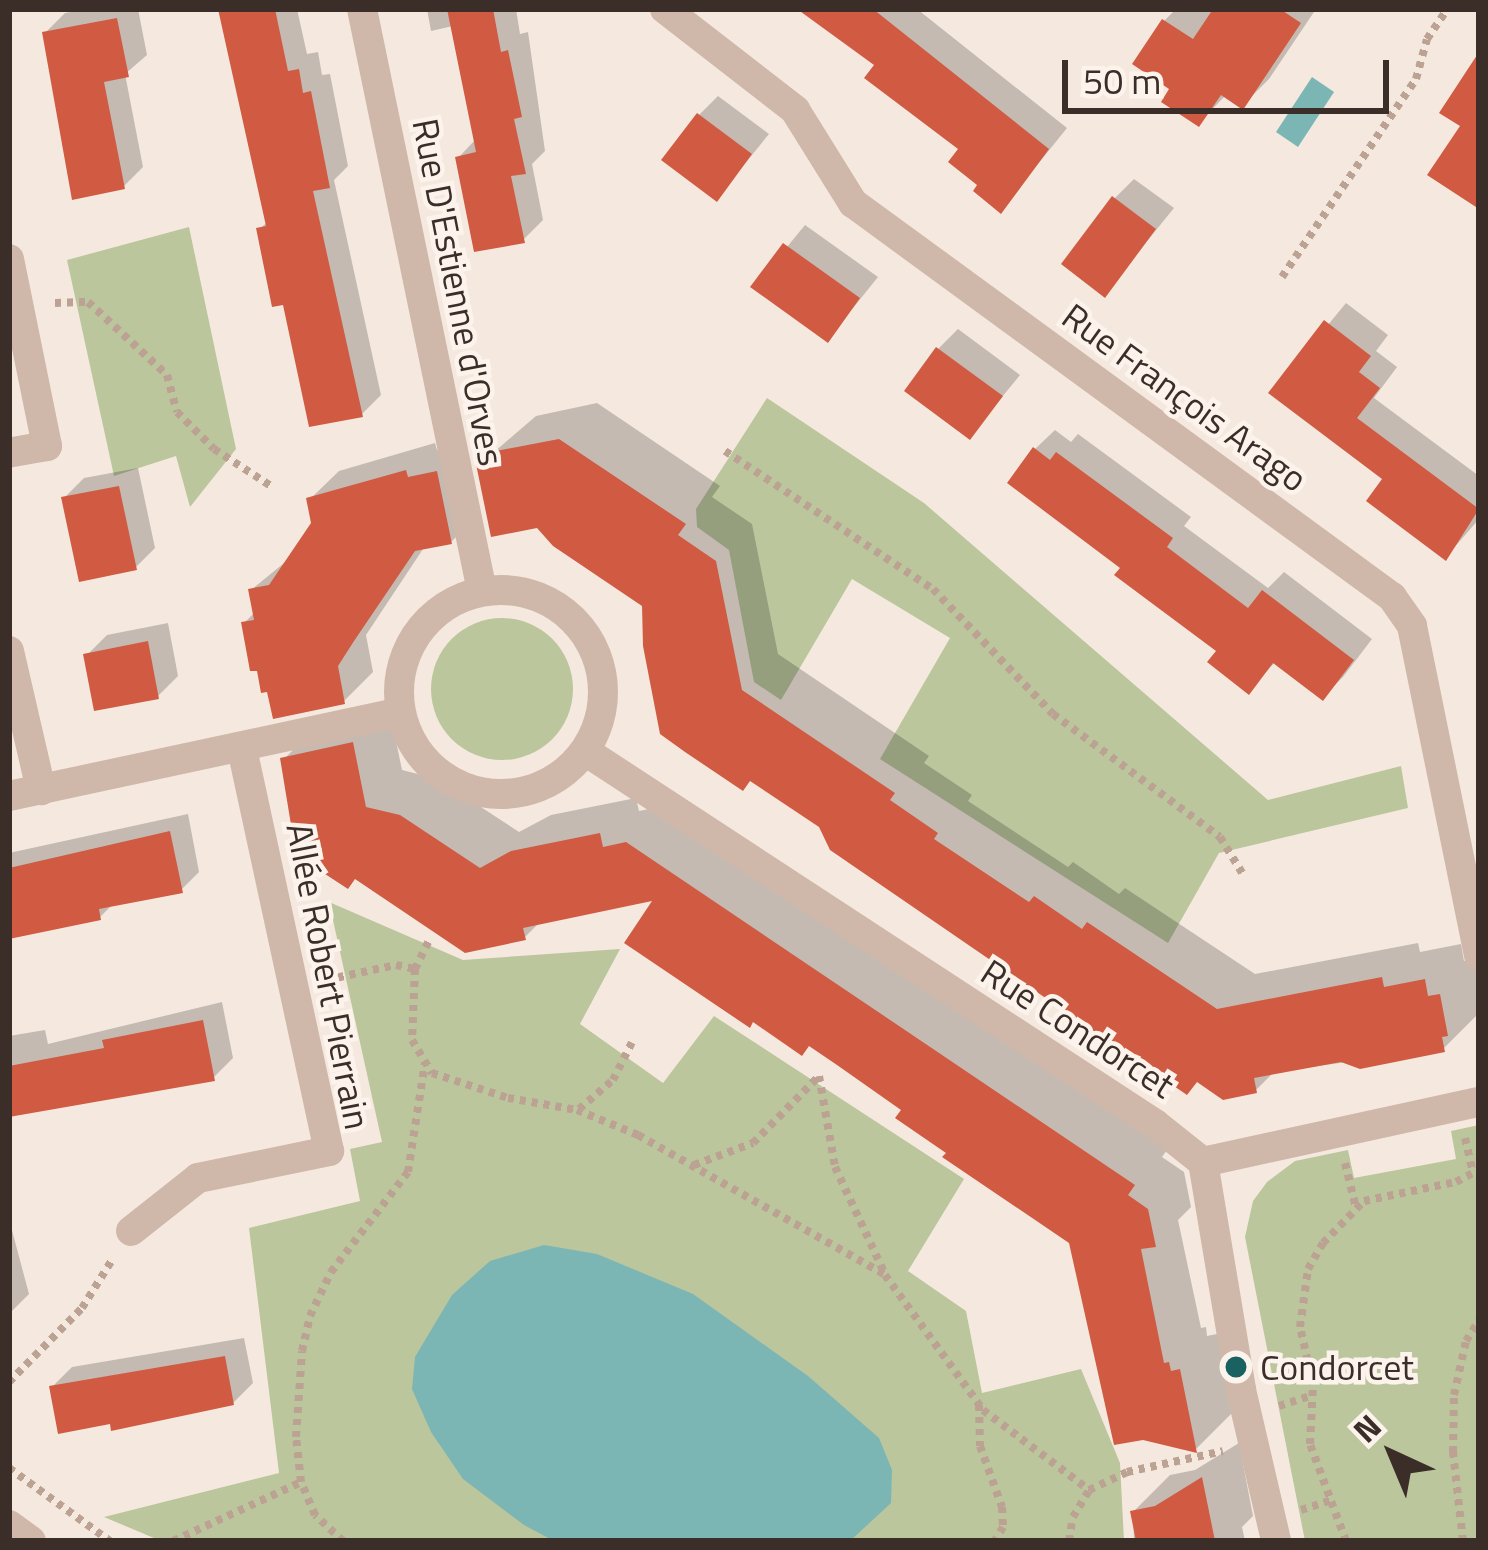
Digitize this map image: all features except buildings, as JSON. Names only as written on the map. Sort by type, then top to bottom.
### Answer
[{"type":"street","name":"Rue D'Estienne d'Orves","points":[[362,9],[482,591]]},
{"type":"street","name":"Rue François Arago","points":[[665,9],[795,110],[853,203],[1392,597],[1412,626],[1479,956]]},
{"type":"street","points":[[9,259],[47,446],[9,453]]},
{"type":"street","points":[[482,591],[522,591],[559,607],[587,636],[602,673],[602,714],[584,751],[561,775],[531,790],[497,795],[464,788],[434,770],[412,744],[400,712],[400,672],[415,634],[444,606],[482,591]]},
{"type":"street","points":[[9,651],[41,790]]},
{"type":"street","points":[[9,796],[400,712]]},
{"type":"street","name":"Allée Robert Pierrain","points":[[130,1231],[198,1178],[329,1151],[242,747]]},
{"type":"street","name":"Rue Condorcet","points":[[584,751],[1155,1124],[1202,1162]]},
{"type":"street","points":[[1276,1541],[1236,1367],[1202,1162],[1470,1114]]},
{"type":"street","points":[[9,1525],[31,1541]]},
{"type":"path","points":[[1282,277],[1416,80],[1427,39],[1447,9]]},
{"type":"path","points":[[18,303],[88,302],[167,375],[177,412],[214,449],[271,486]]},
{"type":"path","points":[[725,451],[933,589],[1053,714],[1220,838],[1244,877]]},
{"type":"path","points":[[430,938],[415,968],[412,1040],[432,1072],[469,1087],[578,1110],[692,1165],[885,1275]]},
{"type":"path","points":[[294,989],[396,964],[415,968]]},
{"type":"path","points":[[578,1110],[614,1081],[632,1042]]},
{"type":"path","points":[[344,1541],[314,1515],[301,1482],[297,1395],[310,1316],[331,1272],[408,1172],[425,1061]]},
{"type":"path","points":[[692,1165],[753,1143],[819,1076],[835,1167],[885,1275],[979,1405],[1089,1490]]},
{"type":"path","points":[[1346,1541],[1310,1444],[1313,1384],[1300,1327],[1307,1269],[1323,1244],[1364,1202],[1476,1172],[1470,1114]]},
{"type":"path","points":[[9,1382],[82,1308],[130,1231]]},
{"type":"path","points":[[1463,1541],[1453,1452],[1454,1395],[1466,1341],[1479,1319]]},
{"type":"path","points":[[979,1405],[980,1445],[1002,1507],[1003,1527],[995,1541]]},
{"type":"path","points":[[1069,1541],[1073,1517],[1089,1490],[1127,1472],[1234,1449]]},
{"type":"path","points":[[9,1468],[110,1541]]},
{"type":"path","points":[[173,1541],[301,1482]]},
{"type":"green space","points":[[189,227],[236,449],[190,507],[176,456],[114,476],[67,260]]},
{"type":"green space","points":[[767,398],[924,503],[1268,800],[1401,766],[1408,808],[1219,853],[1168,943],[880,759],[950,638],[852,579],[781,700],[754,682],[729,550],[697,527],[696,509]]},
{"type":"green space","points":[[502,618],[529,624],[552,639],[567,662],[573,689],[567,716],[552,739],[529,754],[502,760],[475,754],[452,739],[437,716],[431,689],[437,662],[452,639],[475,624]]},
{"type":"green space","points":[[329,902],[463,960],[620,949],[580,1024],[663,1083],[714,1016],[964,1179],[908,1271],[966,1311],[982,1393],[1081,1369],[1120,1463],[1124,1541],[161,1541],[104,1517],[279,1473],[249,1228],[360,1201],[350,1149],[382,1142]]},
{"type":"green space","points":[[1479,1125],[1479,1541],[1305,1541],[1245,1237],[1253,1201],[1267,1182],[1295,1161],[1348,1150],[1354,1178],[1456,1159],[1451,1131]]},
{"type":"water","points":[[1312,77],[1334,92],[1298,147],[1276,132]]},
{"type":"water","points":[[544,1245],[597,1254],[693,1294],[808,1376],[879,1438],[892,1470],[891,1503],[850,1541],[554,1541],[524,1525],[463,1479],[431,1432],[412,1389],[415,1357],[452,1295],[490,1261]]},
{"type":"place","name":"Condorcet","points":[[1236,1367]]}]
